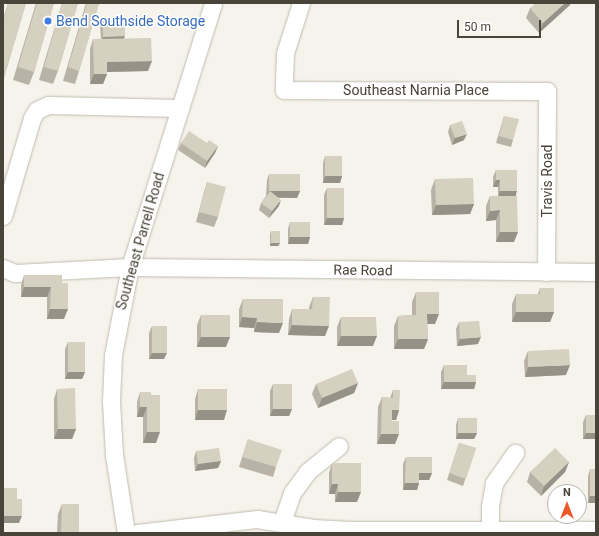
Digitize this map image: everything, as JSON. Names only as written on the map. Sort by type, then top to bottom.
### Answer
[{"type":"street","name":"Southeast Parrell Road","points":[[126,533],[114,455],[111,401],[113,355],[130,267],[213,3]]},
{"type":"street","name":"Southeast Narnia Place","points":[[301,3],[285,53],[284,90],[547,91]]},
{"type":"street","name":"Travis Road","points":[[546,272],[547,91]]},
{"type":"street","points":[[3,216],[32,118],[37,110],[48,105],[180,108]]},
{"type":"street","name":"Rae Road","points":[[3,268],[15,273],[130,267],[596,272]]},
{"type":"street","points":[[282,522],[292,493],[307,472],[339,446]]},
{"type":"street","points":[[490,532],[490,506],[494,483],[515,453]]},
{"type":"street","points":[[137,533],[226,521],[258,519],[313,528],[350,530],[490,532],[596,530]]},
{"type":"building","points":[[8,3],[26,3],[3,77],[3,22]]},
{"type":"building","points":[[37,3],[54,3],[34,72],[18,67]]},
{"type":"building","points":[[62,3],[78,3],[58,71],[44,67]]},
{"type":"building","points":[[87,3],[99,3],[79,71],[68,67]]},
{"type":"building","points":[[536,3],[565,3],[543,23],[530,8]]},
{"type":"building","points":[[125,18],[125,36],[103,37],[103,19]]},
{"type":"building","points":[[151,38],[152,61],[107,62],[107,74],[94,74],[93,39]]},
{"type":"building","points":[[504,116],[519,119],[513,140],[499,136]]},
{"type":"building","points":[[462,121],[467,134],[455,138],[450,125]]},
{"type":"building","points":[[189,131],[207,143],[209,140],[218,146],[207,161],[181,143]]},
{"type":"building","points":[[325,156],[342,156],[342,176],[325,176]]},
{"type":"building","points":[[496,170],[517,170],[517,191],[500,191],[500,180],[496,180]]},
{"type":"building","points":[[269,174],[300,174],[300,191],[269,191]]},
{"type":"building","points":[[473,178],[474,204],[436,205],[435,179]]},
{"type":"building","points":[[207,182],[226,187],[218,217],[199,212]]},
{"type":"building","points":[[327,188],[344,188],[344,218],[327,218]]},
{"type":"building","points":[[270,191],[281,200],[272,211],[261,203]]},
{"type":"building","points":[[490,196],[517,196],[518,232],[500,232],[500,210],[490,211]]},
{"type":"building","points":[[290,222],[310,222],[310,237],[290,237]]},
{"type":"building","points":[[271,231],[280,231],[280,243],[271,243]]},
{"type":"building","points":[[24,275],[62,275],[62,283],[68,283],[68,309],[50,309],[51,287],[24,287]]},
{"type":"building","points":[[540,288],[554,288],[554,312],[516,312],[516,294],[540,294]]},
{"type":"building","points":[[416,292],[439,292],[439,314],[427,314],[428,339],[398,339],[398,316],[416,315]]},
{"type":"building","points":[[313,297],[330,297],[329,326],[292,325],[292,309],[312,309]]},
{"type":"building","points":[[243,299],[283,299],[283,323],[257,322],[257,318],[242,317]]},
{"type":"building","points":[[201,315],[230,315],[230,337],[201,337]]},
{"type":"building","points":[[341,317],[376,317],[377,336],[341,336]]},
{"type":"building","points":[[479,321],[481,337],[460,339],[459,322]]},
{"type":"building","points":[[152,326],[167,326],[167,353],[152,353]]},
{"type":"building","points":[[68,342],[85,342],[85,372],[68,372]]},
{"type":"building","points":[[569,349],[570,365],[528,367],[528,351]]},
{"type":"building","points":[[444,365],[467,365],[467,375],[476,375],[476,382],[444,382]]},
{"type":"building","points":[[352,369],[358,383],[322,398],[316,384]]},
{"type":"building","points":[[273,384],[292,384],[292,409],[273,409]]},
{"type":"building","points":[[75,388],[76,429],[58,429],[57,389]]},
{"type":"building","points":[[198,389],[227,389],[227,410],[198,410]]},
{"type":"building","points":[[393,390],[400,390],[399,410],[392,410],[392,421],[399,421],[399,434],[381,434],[382,397],[393,398]]},
{"type":"building","points":[[140,392],[151,392],[151,395],[160,395],[160,432],[147,432],[147,407],[140,407]]},
{"type":"building","points":[[586,415],[596,415],[596,433],[586,433]]},
{"type":"building","points":[[458,418],[477,418],[477,433],[458,433]]},
{"type":"building","points":[[248,439],[282,450],[276,467],[242,457]]},
{"type":"building","points":[[459,443],[476,448],[466,479],[449,473]]},
{"type":"building","points":[[219,448],[221,461],[198,464],[196,451]]},
{"type":"building","points":[[555,448],[569,462],[544,486],[530,472]]},
{"type":"building","points":[[406,457],[432,457],[432,473],[419,473],[419,483],[405,483]]},
{"type":"building","points":[[332,463],[361,463],[361,492],[338,492],[338,484],[332,484]]},
{"type":"building","points":[[590,469],[596,469],[596,496],[590,496]]},
{"type":"building","points":[[3,488],[17,488],[17,499],[22,499],[22,516],[3,516]]},
{"type":"building","points":[[62,504],[79,504],[79,533],[61,533]]},
{"type":"place","name":"Bend Southside Storage","points":[[48,21]]}]
